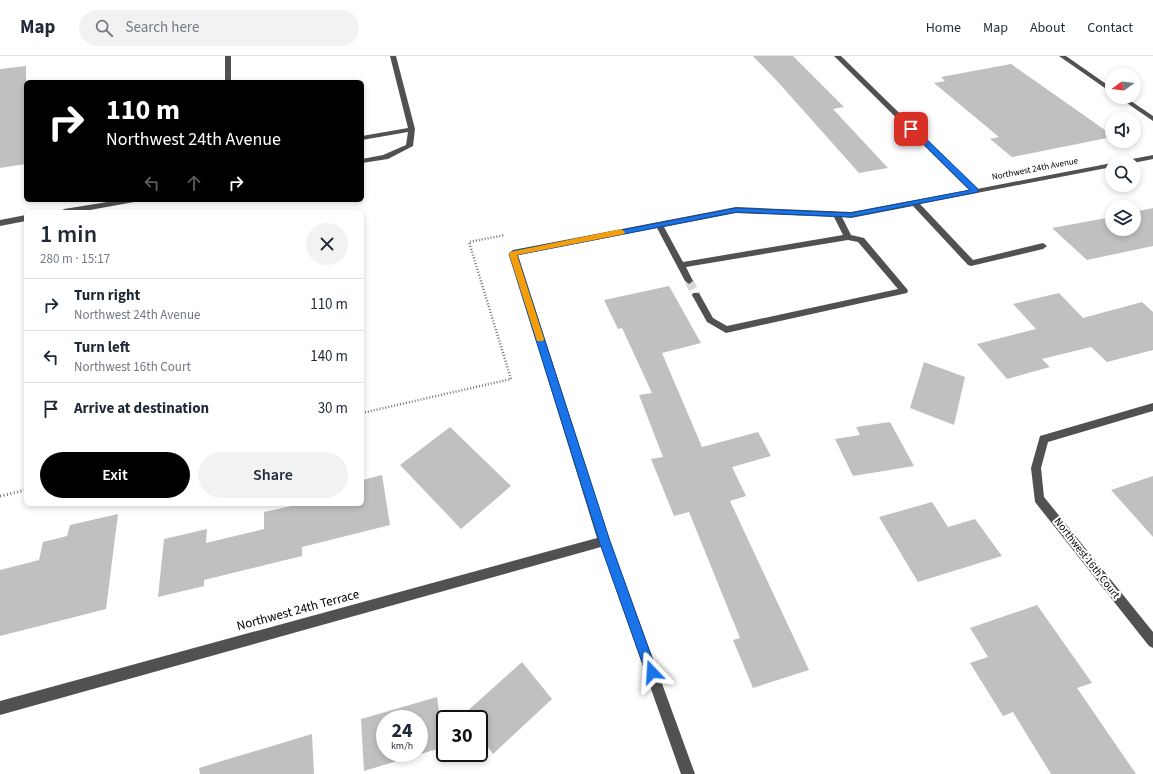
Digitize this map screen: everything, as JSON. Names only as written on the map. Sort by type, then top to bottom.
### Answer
[{"type":"street","points":[[228,56],[228,80]]},
{"type":"street","points":[[364,161],[385,157],[409,146],[412,129],[393,56]]},
{"type":"street","points":[[837,56],[975,191]]},
{"type":"street","points":[[1062,56],[1105,86]]},
{"type":"street","points":[[1131,104],[1153,119]]},
{"type":"street","points":[[364,138],[412,129]]},
{"type":"street","points":[[1141,159],[1153,157]]},
{"type":"street","name":"Northwest 24th Avenue","points":[[604,541],[513,254],[736,210],[851,215],[1105,166]]},
{"type":"street","points":[[76,210],[122,202]]},
{"type":"street","points":[[914,203],[971,263],[1043,246]]},
{"type":"street","points":[[837,215],[848,237]]},
{"type":"street","points":[[0,223],[24,218]]},
{"type":"street","points":[[659,225],[689,281]]},
{"type":"street","points":[[681,265],[848,237],[861,240],[904,291],[726,330],[710,320],[696,295]]},
{"type":"street","name":"Northwest 16th Court","points":[[1153,406],[1044,439],[1036,468],[1039,499],[1153,642]]},
{"type":"street","points":[[604,541],[688,774]]},
{"type":"street","name":"Northwest 24th Terrace","points":[[0,708],[604,541]]},
{"type":"path","points":[[0,496],[24,490]]},
{"type":"building","points":[[753,56],[793,56],[844,107],[833,109],[888,168],[859,173]]},
{"type":"building","points":[[1011,64],[1105,130],[1105,138],[1012,157],[990,139],[999,137],[934,83],[945,81],[941,77]]},
{"type":"building","points":[[26,66],[26,80],[24,80],[24,164],[0,168],[0,69]]},
{"type":"building","points":[[1153,208],[1153,246],[1087,260],[1052,228],[1105,218],[1105,236],[1141,236],[1141,211]]},
{"type":"building","points":[[669,286],[701,343],[662,353],[702,447],[758,432],[771,456],[732,467],[746,496],[730,501],[809,670],[753,688],[733,640],[740,638],[689,512],[674,516],[651,459],[663,457],[639,395],[652,393],[622,328],[618,329],[604,300]]},
{"type":"building","points":[[1059,293],[1083,318],[1142,302],[1153,312],[1153,350],[1107,362],[1091,347],[1042,359],[1050,367],[1007,379],[977,344],[1036,329],[1013,304]]},
{"type":"building","points":[[924,362],[965,377],[954,425],[910,408]]},
{"type":"building","points":[[890,422],[914,466],[853,476],[835,439],[860,435],[856,427]]},
{"type":"building","points":[[450,427],[511,486],[461,529],[400,465]]},
{"type":"building","points":[[382,475],[390,525],[302,547],[302,556],[204,580],[204,586],[158,597],[164,539],[207,529],[206,543],[264,529],[264,512],[292,506],[364,506],[364,480]]},
{"type":"building","points":[[1153,476],[1153,537],[1111,490]]},
{"type":"building","points":[[932,502],[948,527],[975,519],[1002,556],[918,582],[879,517]]},
{"type":"building","points":[[118,514],[106,609],[0,636],[0,570],[39,560],[43,542],[67,536],[70,525]]},
{"type":"building","points":[[1037,605],[1092,683],[1077,688],[1136,774],[1051,774],[1013,712],[1003,716],[970,663],[988,657],[970,628]]},
{"type":"building","points":[[522,662],[552,699],[493,754],[488,747],[488,710],[468,710]]},
{"type":"building","points":[[437,697],[439,710],[436,710],[436,749],[428,752],[428,710],[392,710]]},
{"type":"building","points":[[376,715],[376,762],[394,762],[364,771],[361,719]]},
{"type":"building","points":[[312,734],[314,774],[200,774],[199,768]]},
{"type":"tunnel","points":[[689,281],[696,295]]},
{"type":"slow traffic","points":[[540,339],[513,254],[621,232]]},
{"type":"route","points":[[652,672],[604,541],[513,254],[736,210],[851,215],[975,191],[911,129]]}]
